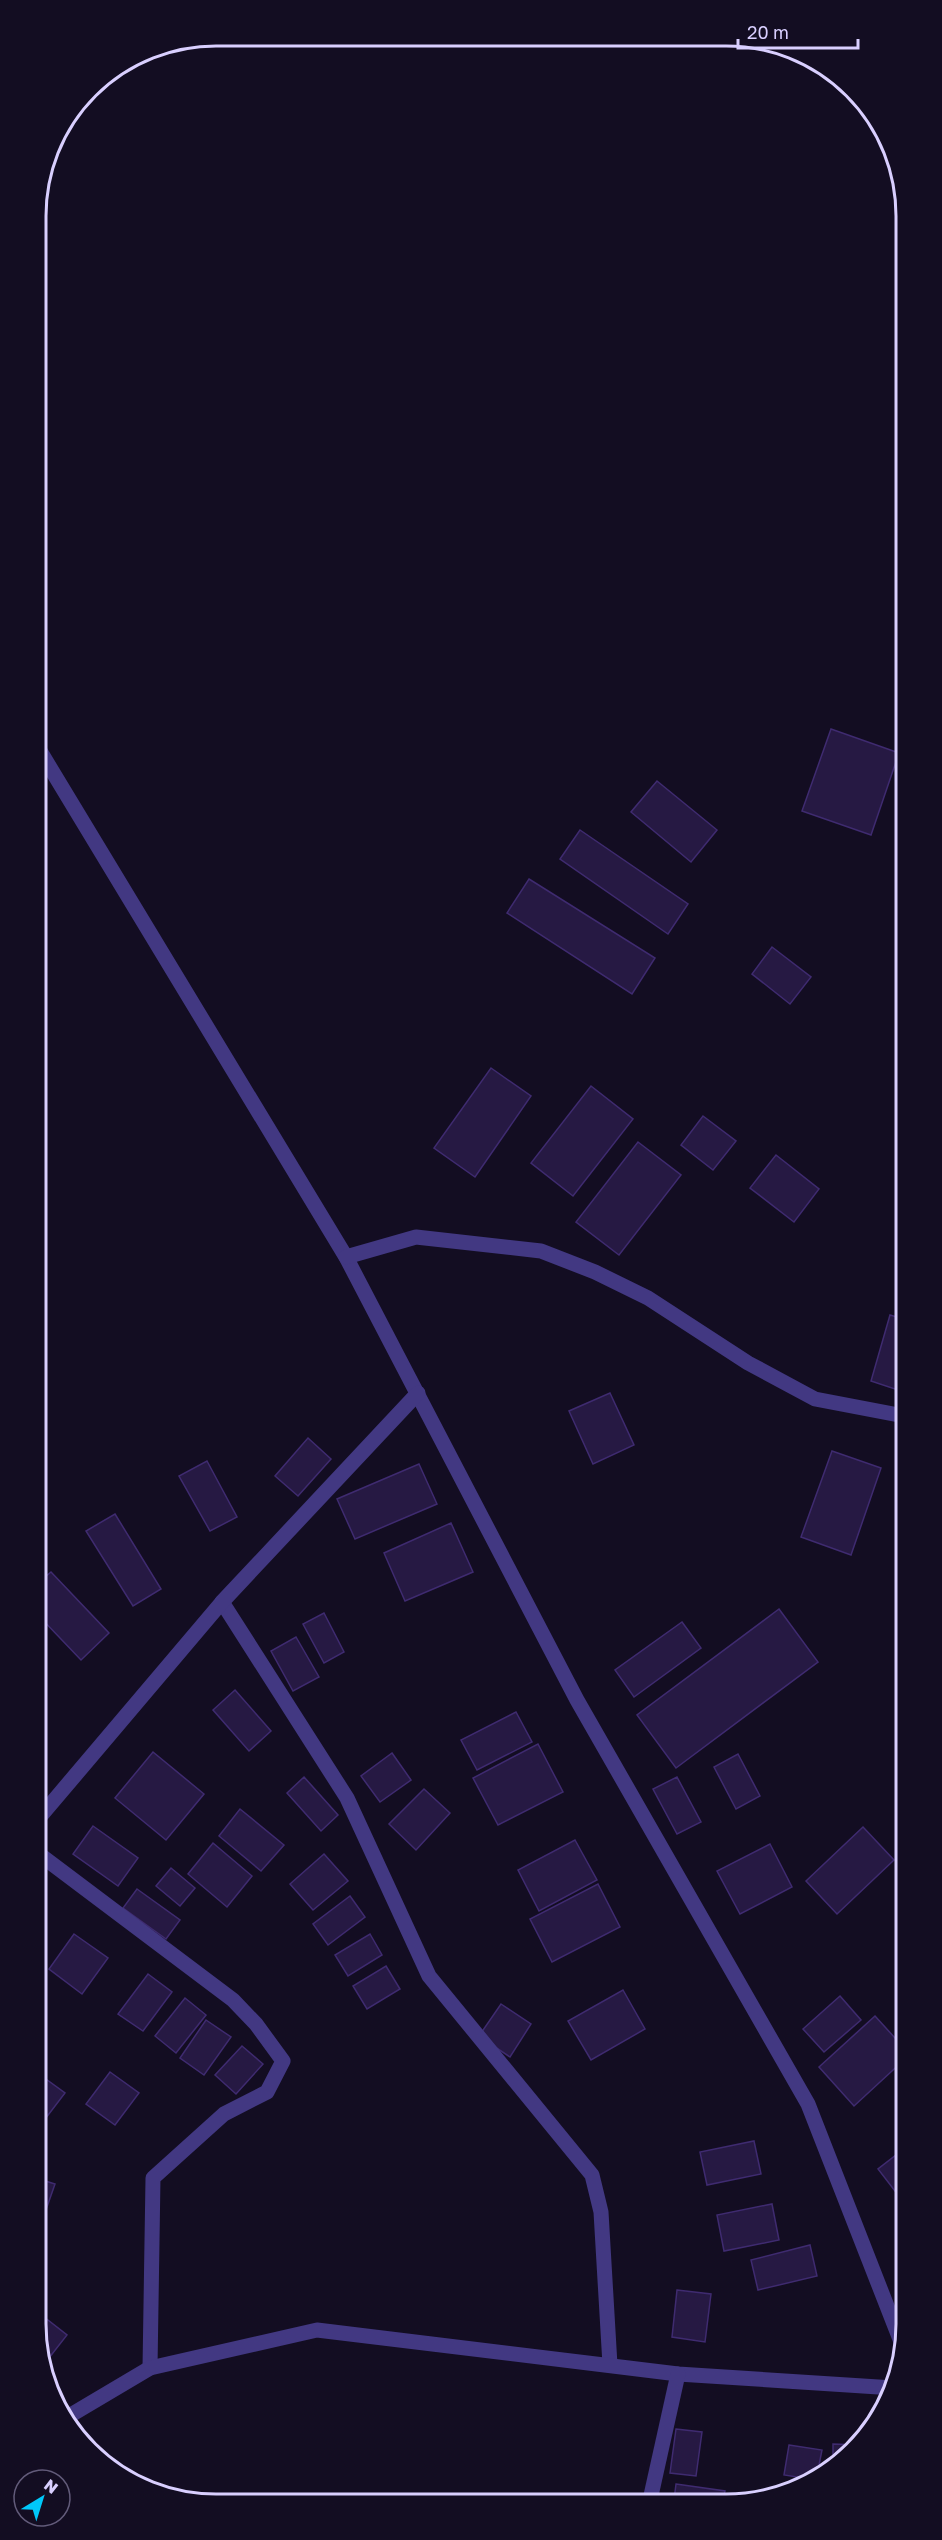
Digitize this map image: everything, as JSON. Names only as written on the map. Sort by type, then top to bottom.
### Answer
[{"type":"street","points":[[47,762],[346,1257],[577,1700],[808,2103],[895,2326]]},
{"type":"street","points":[[346,1257],[416,1237],[542,1251],[595,1272],[648,1298],[748,1363],[815,1399],[895,1414]]},
{"type":"street","points":[[46,1809],[222,1602],[418,1393]]},
{"type":"street","points":[[222,1602],[347,1798],[429,1976],[592,2175],[601,2212],[610,2365]]},
{"type":"street","points":[[46,1859],[233,2000],[256,2024],[283,2061],[267,2092],[224,2114],[153,2178],[150,2368]]},
{"type":"street","points":[[73,2415],[150,2368],[317,2330],[678,2373],[884,2387]]},
{"type":"street","points":[[651,2494],[678,2373]]},
{"type":"building","points":[[831,729],[896,752],[896,763],[871,835],[802,811]]},
{"type":"building","points":[[657,781],[717,830],[691,862],[631,812]]},
{"type":"building","points":[[580,830],[688,904],[668,934],[560,859]]},
{"type":"building","points":[[529,879],[655,958],[632,994],[507,913]]},
{"type":"building","points":[[772,947],[811,977],[790,1004],[752,974]]},
{"type":"building","points":[[491,1068],[531,1096],[475,1177],[434,1148]]},
{"type":"building","points":[[591,1086],[633,1119],[573,1196],[531,1163]]},
{"type":"building","points":[[703,1116],[736,1141],[713,1170],[681,1145]]},
{"type":"building","points":[[638,1142],[681,1175],[619,1255],[576,1222]]},
{"type":"building","points":[[776,1155],[819,1189],[794,1222],[750,1188]]},
{"type":"building","points":[[890,1315],[895,1317],[895,1389],[871,1381]]},
{"type":"building","points":[[610,1393],[634,1445],[593,1464],[569,1411]]},
{"type":"building","points":[[308,1438],[331,1459],[298,1496],[275,1476]]},
{"type":"building","points":[[832,1451],[881,1468],[851,1555],[801,1537]]},
{"type":"building","points":[[207,1461],[237,1517],[210,1531],[179,1476]]},
{"type":"building","points":[[419,1464],[437,1504],[355,1539],[337,1499]]},
{"type":"building","points":[[115,1514],[161,1589],[133,1606],[86,1531]]},
{"type":"building","points":[[451,1523],[473,1572],[405,1601],[384,1553]]},
{"type":"building","points":[[51,1572],[109,1633],[81,1660],[46,1624],[46,1576]]},
{"type":"building","points":[[779,1609],[818,1662],[676,1768],[637,1715]]},
{"type":"building","points":[[324,1613],[344,1652],[324,1663],[303,1624]]},
{"type":"building","points":[[682,1622],[701,1648],[634,1697],[615,1670]]},
{"type":"building","points":[[296,1637],[319,1677],[293,1691],[271,1651]]},
{"type":"building","points":[[235,1690],[271,1731],[249,1751],[213,1710]]},
{"type":"building","points":[[516,1712],[532,1742],[477,1770],[461,1740]]},
{"type":"building","points":[[538,1744],[563,1792],[498,1825],[473,1778]]},
{"type":"building","points":[[153,1752],[204,1794],[166,1840],[115,1798]]},
{"type":"building","points":[[392,1753],[411,1780],[380,1802],[361,1776]]},
{"type":"building","points":[[738,1754],[760,1796],[736,1809],[714,1767]]},
{"type":"building","points":[[304,1777],[338,1815],[321,1831],[287,1793]]},
{"type":"building","points":[[677,1777],[701,1822],[677,1834],[653,1789]]},
{"type":"building","points":[[424,1789],[450,1813],[416,1850],[389,1824]]},
{"type":"building","points":[[240,1809],[284,1845],[261,1871],[219,1836]]},
{"type":"building","points":[[93,1826],[138,1858],[118,1886],[73,1854]]},
{"type":"building","points":[[863,1827],[894,1860],[837,1914],[806,1881]]},
{"type":"building","points":[[575,1840],[597,1880],[539,1911],[518,1870]]},
{"type":"building","points":[[213,1843],[252,1876],[227,1907],[188,1874]]},
{"type":"building","points":[[770,1844],[792,1887],[740,1914],[717,1871]]},
{"type":"building","points":[[324,1854],[348,1881],[313,1910],[290,1884]]},
{"type":"building","points":[[171,1868],[195,1888],[180,1906],[156,1886]]},
{"type":"building","points":[[598,1884],[620,1927],[552,1962],[530,1919]]},
{"type":"building","points":[[137,1889],[180,1920],[166,1939],[123,1908]]},
{"type":"building","points":[[350,1896],[365,1917],[328,1945],[313,1924]]},
{"type":"building","points":[[74,1934],[108,1958],[82,1994],[49,1969]]},
{"type":"building","points":[[370,1934],[382,1955],[348,1976],[335,1955]]},
{"type":"building","points":[[386,1966],[400,1989],[367,2009],[353,1986]]},
{"type":"building","points":[[148,1974],[172,1992],[143,2031],[118,2014]]},
{"type":"building","points":[[623,1990],[645,2029],[591,2060],[568,2021]]},
{"type":"building","points":[[840,1996],[861,2020],[824,2052],[803,2029]]},
{"type":"building","points":[[185,1998],[206,2015],[176,2053],[155,2036]]},
{"type":"building","points":[[501,2004],[531,2024],[510,2057],[479,2036]]},
{"type":"building","points":[[875,2016],[895,2038],[895,2068],[854,2106],[819,2067]]},
{"type":"building","points":[[206,2020],[231,2037],[204,2075],[180,2058]]},
{"type":"building","points":[[242,2046],[263,2064],[236,2094],[215,2075]]},
{"type":"building","points":[[110,2072],[139,2093],[115,2125],[86,2104]]},
{"type":"building","points":[[46,2079],[65,2093],[46,2118]]},
{"type":"building","points":[[754,2141],[761,2174],[707,2185],[700,2152]]},
{"type":"building","points":[[895,2156],[895,2191],[878,2169]]},
{"type":"building","points":[[46,2181],[55,2184],[46,2210]]},
{"type":"building","points":[[772,2204],[779,2240],[724,2251],[717,2215]]},
{"type":"building","points":[[810,2245],[817,2276],[758,2290],[751,2260]]},
{"type":"building","points":[[677,2290],[711,2294],[705,2342],[672,2337]]},
{"type":"building","points":[[46,2319],[67,2335],[50,2357]]},
{"type":"building","points":[[676,2429],[702,2432],[696,2476],[670,2473]]},
{"type":"building","points":[[833,2444],[845,2444],[833,2455]]},
{"type":"building","points":[[789,2445],[822,2450],[819,2465],[811,2471],[798,2477],[784,2475]]},
{"type":"building","points":[[676,2484],[725,2491],[724,2494],[675,2494]]}]
